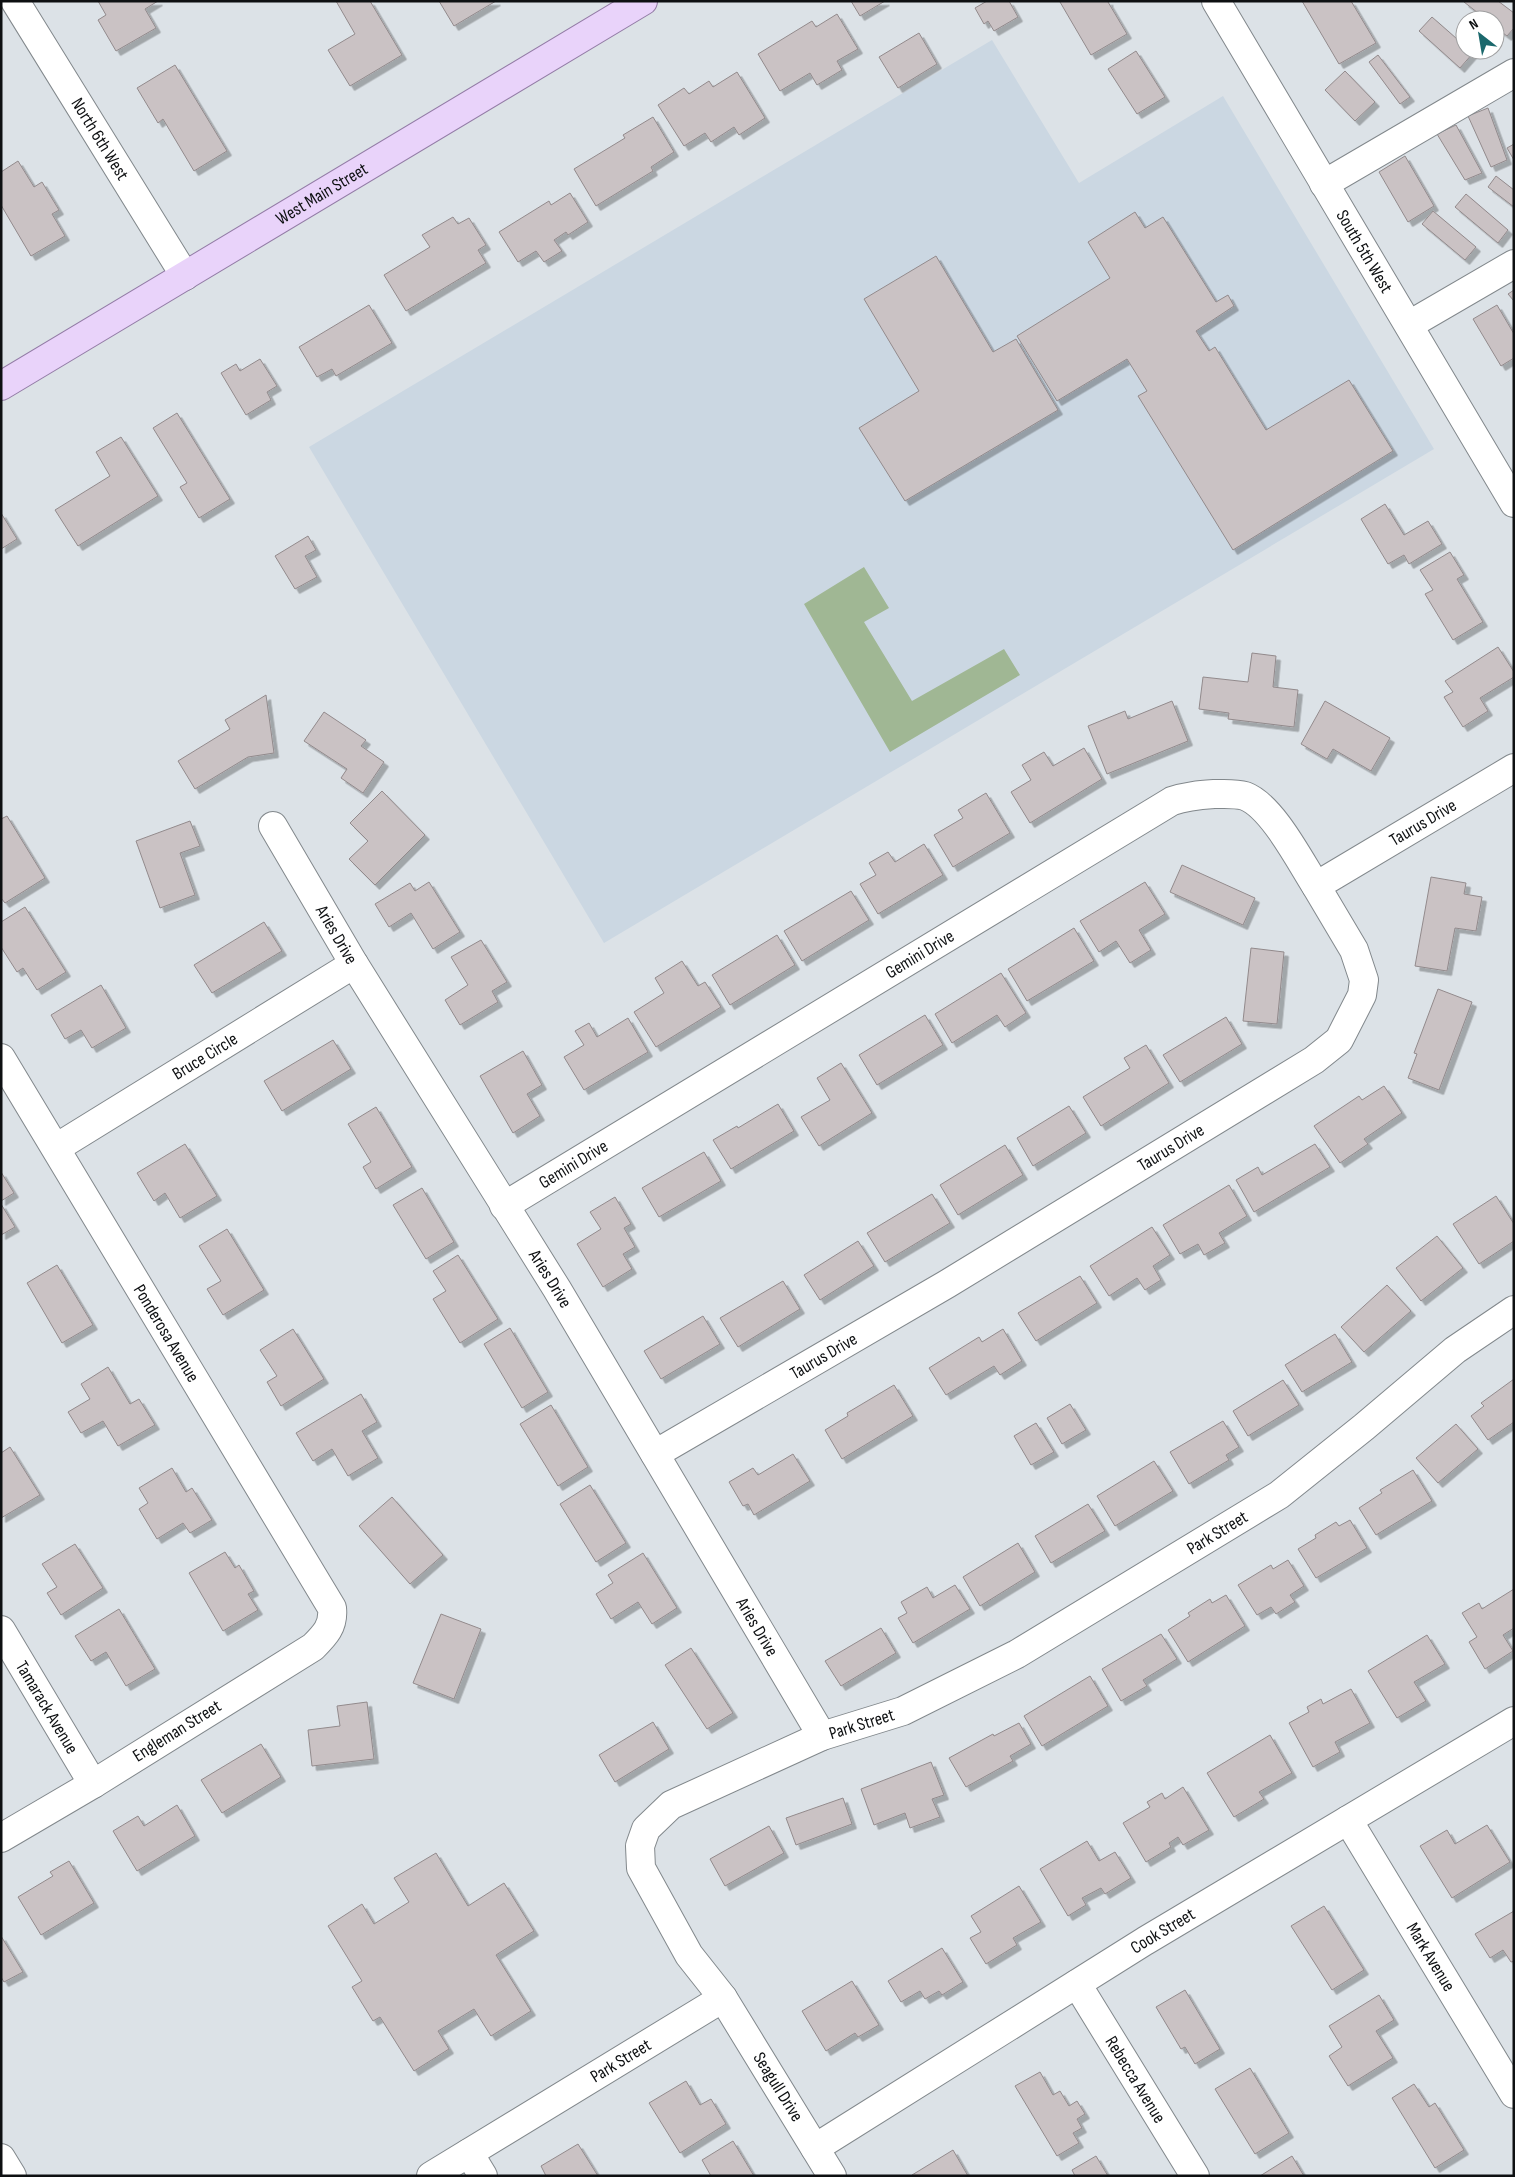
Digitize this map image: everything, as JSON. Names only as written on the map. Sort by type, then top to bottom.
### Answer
[{"type":"main road","name":"West Main Street","points":[[1,386],[185,276],[626,6]]},
{"type":"street","name":"North 6th West","points":[[15,1],[185,276]]},
{"type":"street","name":"South 5th West","points":[[1216,1],[1514,503]]},
{"type":"street","points":[[1324,184],[1514,73]]},
{"type":"street","points":[[1409,325],[1514,264]]},
{"type":"street","name":"Taurus Drive","points":[[655,1454],[955,1279],[1314,1060],[1339,1040],[1362,995],[1364,980],[1354,950],[1316,886],[1514,768]]},
{"type":"street","name":"Gemini Drive","points":[[504,1206],[1172,801],[1203,794],[1234,794],[1254,801],[1266,810],[1316,886]]},
{"type":"street","name":"Aries Drive","points":[[272,826],[354,964],[655,1454],[822,1736]]},
{"type":"street","name":"Bruce Circle","points":[[56,1148],[354,964]]},
{"type":"street","name":"Ponderosa Avenue","points":[[1,1058],[332,1608]]},
{"type":"street","name":"Park Street","points":[[431,2176],[723,1998],[690,1955],[641,1868],[640,1846],[646,1829],[671,1805],[822,1736],[903,1711],[1017,1654],[1279,1495],[1364,1427],[1455,1350],[1514,1310]]},
{"type":"street","name":"Engleman Street","points":[[1,1838],[93,1784],[313,1648],[326,1634],[333,1619],[332,1608]]},
{"type":"street","name":"Tamarack Avenue","points":[[1,1630],[93,1784]]},
{"type":"street","name":"Cook Street","points":[[815,2148],[1077,1984],[1514,1721]]},
{"type":"street","name":"Mark Avenue","points":[[1348,1820],[1514,2094]]},
{"type":"street","name":"Rebecca Avenue","points":[[1077,1984],[1195,2176]]},
{"type":"street","name":"Seagull Drive","points":[[723,1998],[832,2176]]},
{"type":"street","points":[[469,2153],[483,2176]]},
{"type":"street","points":[[1,2158],[12,2176]]},
{"type":"shaded area","points":[[992,40],[1079,183],[1223,96],[1434,449],[604,943],[309,447]]},
{"type":"green space","points":[[864,567],[889,608],[864,622],[912,701],[1004,649],[1020,675],[890,752],[804,604]]},
{"type":"building","points":[[98,1],[158,1],[145,9],[156,28],[116,51],[98,20],[106,15]]},
{"type":"building","points":[[336,1],[370,1],[402,55],[350,86],[328,50],[355,34]]},
{"type":"building","points":[[439,1],[496,1],[454,26]]},
{"type":"building","points":[[851,1],[885,1],[860,16]]},
{"type":"building","points":[[987,1],[1009,1],[1018,17],[994,31],[988,21],[984,24],[975,8]]},
{"type":"building","points":[[1109,1],[1127,34],[1091,55],[1060,2]]},
{"type":"building","points":[[1302,1],[1351,1],[1376,43],[1339,64]]},
{"type":"building","points":[[1498,1],[1514,13],[1514,28],[1507,36],[1505,34],[1505,10],[1474,10],[1464,2]]},
{"type":"building","points":[[837,14],[858,49],[837,61],[842,70],[817,85],[810,73],[780,91],[758,54],[812,21],[816,27]]},
{"type":"building","points":[[1432,17],[1455,37],[1455,60],[1467,60],[1460,68],[1419,31]]},
{"type":"building","points":[[919,33],[937,64],[898,88],[879,57]]},
{"type":"building","points":[[1136,51],[1165,97],[1137,114],[1108,69]]},
{"type":"building","points":[[1378,55],[1410,97],[1400,104],[1369,62]]},
{"type":"building","points":[[175,65],[227,151],[194,171],[163,119],[158,123],[137,88]]},
{"type":"building","points":[[1345,71],[1375,102],[1355,121],[1325,90]]},
{"type":"building","points":[[737,72],[765,118],[739,135],[734,127],[711,142],[705,133],[684,146],[658,105],[684,88],[689,94],[709,81],[713,87]]},
{"type":"building","points":[[1488,108],[1507,160],[1491,167],[1468,116]]},
{"type":"building","points":[[653,117],[674,152],[651,167],[653,171],[596,206],[574,169],[625,138],[623,135]]},
{"type":"building","points":[[1456,125],[1482,173],[1465,180],[1437,134]]},
{"type":"building","points":[[1514,144],[1514,160],[1507,148]]},
{"type":"building","points":[[1405,156],[1434,206],[1408,222],[1379,172]]},
{"type":"building","points":[[18,161],[34,187],[42,182],[59,210],[52,214],[65,236],[31,256],[1,205],[1,172]]},
{"type":"building","points":[[1496,176],[1514,190],[1514,207],[1488,187]]},
{"type":"building","points":[[570,193],[588,222],[568,235],[566,232],[554,240],[562,251],[544,262],[536,251],[518,262],[499,232],[549,201],[551,205]]},
{"type":"building","points":[[1466,194],[1508,230],[1498,243],[1455,207]]},
{"type":"building","points":[[1433,211],[1476,247],[1465,260],[1422,224]]},
{"type":"building","points":[[1135,212],[1145,228],[1163,217],[1216,302],[1228,295],[1234,306],[1196,331],[1209,351],[1215,347],[1266,430],[1349,380],[1393,451],[1233,550],[1138,396],[1147,391],[1127,359],[1057,401],[1017,336],[1110,278],[1088,242]]},
{"type":"building","points":[[453,217],[458,224],[469,218],[486,245],[478,250],[486,263],[406,311],[384,275],[430,247],[422,235]]},
{"type":"building","points":[[936,256],[993,352],[1016,339],[1058,410],[905,501],[859,428],[919,391],[864,299]]},
{"type":"building","points":[[1514,290],[1514,301],[1508,294]]},
{"type":"building","points":[[369,305],[392,343],[336,376],[332,369],[317,377],[299,347]]},
{"type":"building","points":[[1497,305],[1514,334],[1514,358],[1501,366],[1473,319]]},
{"type":"building","points":[[260,359],[277,386],[267,392],[271,400],[246,415],[221,373],[236,364],[240,371]]},
{"type":"building","points":[[177,413],[230,499],[199,518],[180,487],[187,483],[153,428]]},
{"type":"building","points":[[121,437],[158,496],[78,546],[55,510],[110,476],[96,452]]},
{"type":"building","points":[[1385,504],[1404,535],[1428,521],[1442,544],[1409,564],[1404,555],[1388,564],[1361,519]]},
{"type":"building","points":[[1,513],[17,539],[1,549]]},
{"type":"building","points":[[308,536],[316,550],[305,556],[317,577],[295,589],[275,556]]},
{"type":"building","points":[[1450,552],[1464,575],[1457,579],[1483,622],[1453,640],[1425,594],[1433,590],[1420,570]]},
{"type":"building","points":[[1498,647],[1514,672],[1514,677],[1480,698],[1488,711],[1463,727],[1444,697],[1453,692],[1445,681]]},
{"type":"building","points":[[1252,653],[1276,656],[1273,687],[1298,690],[1294,727],[1228,719],[1229,713],[1199,709],[1203,677],[1248,682]]},
{"type":"building","points":[[266,695],[274,753],[248,757],[195,789],[178,761],[230,729],[225,720]]},
{"type":"building","points":[[1172,701],[1188,741],[1107,774],[1088,726],[1125,711],[1128,719]]},
{"type":"building","points":[[1325,701],[1390,738],[1371,771],[1333,749],[1327,759],[1301,744]]},
{"type":"building","points":[[324,712],[366,740],[361,746],[384,762],[363,793],[341,778],[347,769],[304,741]]},
{"type":"building","points":[[1084,748],[1102,779],[1030,823],[1011,792],[1031,780],[1022,765],[1044,752],[1053,766]]},
{"type":"building","points":[[382,791],[425,835],[375,885],[349,859],[368,841],[350,823]]},
{"type":"building","points":[[986,793],[1010,833],[953,867],[934,835],[963,818],[958,810]]},
{"type":"building","points":[[7,816],[45,878],[5,903],[1,898],[1,819]]},
{"type":"building","points":[[190,821],[200,846],[180,853],[195,895],[160,908],[136,841]]},
{"type":"building","points":[[924,844],[943,875],[878,914],[860,884],[876,875],[869,863],[888,852],[895,862]]},
{"type":"building","points":[[1182,865],[1255,898],[1243,925],[1170,892]]},
{"type":"building","points":[[1431,877],[1466,883],[1464,894],[1482,897],[1476,931],[1455,928],[1447,971],[1415,966]]},
{"type":"building","points":[[429,882],[460,932],[433,949],[411,913],[389,927],[375,904],[410,883],[415,891]]},
{"type":"building","points":[[1145,882],[1165,914],[1139,930],[1151,950],[1130,963],[1116,941],[1099,952],[1080,921]]},
{"type":"building","points":[[851,891],[869,920],[802,961],[784,931]]},
{"type":"building","points":[[25,907],[66,972],[37,990],[23,968],[17,972],[1,947],[1,922]]},
{"type":"building","points":[[264,922],[282,951],[212,993],[194,965]]},
{"type":"building","points":[[1074,928],[1094,961],[1027,1001],[1008,969]]},
{"type":"building","points":[[777,935],[795,965],[730,1005],[712,975]]},
{"type":"building","points":[[481,940],[507,982],[492,991],[498,1002],[460,1025],[445,1000],[468,985],[451,957]]},
{"type":"building","points":[[1251,948],[1284,952],[1277,1024],[1243,1021]]},
{"type":"building","points":[[682,961],[698,986],[705,982],[721,1007],[656,1047],[634,1012],[664,993],[655,978]]},
{"type":"building","points":[[1001,973],[1026,1013],[1005,1027],[997,1015],[952,1043],[935,1014]]},
{"type":"building","points":[[101,985],[126,1028],[92,1048],[81,1030],[65,1039],[51,1015]]},
{"type":"building","points":[[1438,989],[1472,1002],[1439,1090],[1408,1078],[1417,1054],[1414,1053]]},
{"type":"building","points":[[925,1015],[943,1045],[877,1085],[859,1055]]},
{"type":"building","points":[[1226,1017],[1242,1044],[1180,1082],[1163,1055]]},
{"type":"building","points":[[628,1018],[648,1052],[584,1090],[564,1057],[584,1045],[575,1031],[589,1023],[597,1037]]},
{"type":"building","points":[[333,1040],[351,1069],[282,1111],[264,1081]]},
{"type":"building","points":[[1146,1045],[1169,1083],[1101,1126],[1083,1097],[1130,1068],[1124,1058]]},
{"type":"building","points":[[523,1051],[542,1085],[527,1094],[540,1116],[513,1133],[480,1076]]},
{"type":"building","points":[[841,1063],[872,1113],[819,1146],[801,1117],[830,1100],[817,1078]]},
{"type":"building","points":[[1384,1086],[1402,1113],[1364,1139],[1368,1144],[1340,1163],[1314,1126],[1359,1096],[1362,1100]]},
{"type":"building","points":[[778,1104],[794,1131],[731,1169],[713,1140],[737,1126],[738,1128]]},
{"type":"building","points":[[1069,1106],[1086,1133],[1033,1166],[1017,1138]]},
{"type":"building","points":[[376,1107],[412,1167],[376,1189],[363,1167],[371,1162],[348,1124]]},
{"type":"building","points":[[185,1144],[217,1196],[180,1218],[165,1193],[154,1201],[137,1173]]},
{"type":"building","points":[[1315,1144],[1330,1167],[1254,1212],[1236,1180],[1258,1167],[1262,1175]]},
{"type":"building","points":[[1005,1145],[1023,1175],[958,1215],[940,1185]]},
{"type":"building","points":[[704,1152],[721,1181],[659,1217],[642,1188]]},
{"type":"building","points":[[1,1172],[14,1193],[1,1201]]},
{"type":"building","points":[[1229,1185],[1247,1216],[1219,1233],[1225,1243],[1204,1255],[1198,1244],[1180,1254],[1163,1225]]},
{"type":"building","points":[[422,1188],[454,1242],[426,1259],[393,1205]]},
{"type":"building","points":[[932,1194],[950,1223],[885,1262],[867,1233]]},
{"type":"building","points":[[1496,1196],[1514,1224],[1514,1241],[1479,1264],[1453,1224]]},
{"type":"building","points":[[615,1197],[631,1224],[624,1228],[635,1247],[623,1254],[632,1269],[603,1287],[577,1244],[601,1229],[590,1212]]},
{"type":"building","points":[[1,1204],[15,1227],[1,1235]]},
{"type":"building","points":[[1152,1227],[1170,1255],[1153,1266],[1161,1280],[1145,1290],[1137,1278],[1109,1296],[1090,1266]]},
{"type":"building","points":[[227,1229],[264,1290],[223,1315],[207,1289],[221,1281],[199,1246]]},
{"type":"building","points":[[1437,1236],[1463,1268],[1421,1301],[1396,1268]]},
{"type":"building","points":[[858,1241],[874,1266],[820,1300],[804,1275]]},
{"type":"building","points":[[458,1255],[498,1319],[460,1343],[433,1299],[446,1291],[433,1271]]},
{"type":"building","points":[[57,1265],[93,1325],[62,1343],[27,1283]]},
{"type":"building","points":[[1080,1276],[1097,1303],[1036,1341],[1018,1313]]},
{"type":"building","points":[[783,1281],[800,1309],[738,1347],[720,1318]]},
{"type":"building","points":[[1387,1285],[1411,1311],[1364,1352],[1341,1327]]},
{"type":"building","points":[[703,1316],[720,1344],[661,1379],[644,1351]]},
{"type":"building","points":[[510,1328],[548,1392],[522,1408],[484,1344]]},
{"type":"building","points":[[293,1329],[324,1379],[281,1406],[267,1382],[277,1376],[260,1350]]},
{"type":"building","points":[[1003,1329],[1022,1361],[1000,1375],[994,1366],[946,1395],[929,1368],[979,1337],[982,1342]]},
{"type":"building","points":[[1335,1334],[1352,1362],[1302,1392],[1285,1365]]},
{"type":"building","points":[[108,1367],[130,1404],[139,1399],[155,1425],[118,1446],[103,1421],[81,1433],[68,1412],[90,1399],[81,1384]]},
{"type":"building","points":[[1514,1379],[1514,1422],[1488,1440],[1471,1416],[1484,1406],[1481,1403]]},
{"type":"building","points":[[1283,1380],[1299,1405],[1248,1436],[1233,1411]]},
{"type":"building","points":[[894,1385],[913,1416],[842,1459],[825,1430],[848,1416],[847,1413]]},
{"type":"building","points":[[361,1394],[377,1422],[362,1431],[378,1458],[348,1476],[332,1449],[313,1461],[296,1433]]},
{"type":"building","points":[[1070,1404],[1086,1430],[1062,1444],[1047,1418]]},
{"type":"building","points":[[551,1405],[588,1467],[558,1486],[520,1424]]},
{"type":"building","points":[[1223,1421],[1239,1447],[1226,1455],[1229,1460],[1189,1484],[1170,1452]]},
{"type":"building","points":[[1036,1423],[1054,1452],[1031,1465],[1014,1436]]},
{"type":"building","points":[[1456,1424],[1478,1449],[1438,1483],[1416,1458]]},
{"type":"building","points":[[10,1447],[40,1495],[1,1518],[1,1453]]},
{"type":"building","points":[[793,1454],[810,1481],[754,1515],[748,1504],[743,1506],[729,1482],[753,1468],[758,1475]]},
{"type":"building","points":[[1154,1461],[1173,1491],[1115,1526],[1097,1496]]},
{"type":"building","points":[[172,1468],[186,1492],[192,1488],[212,1520],[190,1533],[183,1523],[157,1539],[139,1509],[148,1503],[139,1488]]},
{"type":"building","points":[[1413,1470],[1432,1501],[1376,1535],[1359,1508],[1382,1493],[1380,1490]]},
{"type":"building","points":[[590,1485],[626,1543],[596,1562],[560,1504]]},
{"type":"building","points":[[392,1497],[443,1555],[410,1584],[359,1526]]},
{"type":"building","points":[[1088,1504],[1105,1531],[1051,1563],[1035,1536]]},
{"type":"building","points":[[1350,1520],[1367,1548],[1316,1578],[1298,1549],[1316,1538],[1315,1535],[1336,1522],[1339,1526]]},
{"type":"building","points":[[1018,1543],[1035,1572],[980,1606],[963,1577]]},
{"type":"building","points":[[75,1544],[103,1588],[61,1615],[47,1593],[57,1587],[42,1564]]},
{"type":"building","points":[[225,1552],[235,1568],[239,1565],[254,1591],[248,1594],[258,1610],[223,1631],[189,1573]]},
{"type":"building","points":[[643,1553],[677,1608],[652,1624],[638,1602],[611,1619],[596,1594],[613,1583],[608,1575]]},
{"type":"building","points":[[1288,1560],[1304,1586],[1290,1595],[1295,1602],[1276,1614],[1271,1607],[1257,1615],[1238,1585],[1271,1565],[1273,1569]]},
{"type":"building","points":[[955,1585],[970,1609],[913,1643],[898,1618],[907,1613],[901,1602],[927,1587],[933,1598]]},
{"type":"building","points":[[1514,1589],[1514,1628],[1503,1635],[1513,1651],[1485,1669],[1469,1642],[1477,1637],[1462,1613],[1479,1603],[1482,1609]]},
{"type":"building","points":[[1226,1595],[1245,1626],[1188,1662],[1168,1630],[1190,1616],[1188,1613],[1210,1599],[1212,1603]]},
{"type":"building","points":[[119,1609],[155,1669],[126,1686],[106,1652],[91,1661],[75,1636]]},
{"type":"building","points":[[441,1614],[481,1629],[454,1699],[413,1683]]},
{"type":"building","points":[[881,1628],[896,1653],[841,1686],[825,1661]]},
{"type":"building","points":[[1161,1634],[1177,1659],[1143,1680],[1147,1686],[1121,1701],[1102,1669]]},
{"type":"building","points":[[1427,1635],[1445,1664],[1414,1682],[1426,1701],[1397,1718],[1368,1671]]},
{"type":"building","points":[[691,1648],[733,1713],[707,1729],[665,1665]]},
{"type":"building","points":[[1090,1676],[1108,1706],[1042,1746],[1024,1716]]},
{"type":"building","points":[[1351,1689],[1370,1723],[1335,1742],[1340,1752],[1313,1767],[1289,1723],[1309,1712],[1307,1707],[1321,1699],[1323,1704]]},
{"type":"building","points":[[367,1702],[374,1759],[312,1766],[308,1730],[340,1726],[337,1706]]},
{"type":"building","points":[[653,1722],[669,1749],[615,1782],[599,1755]]},
{"type":"building","points":[[1019,1723],[1031,1744],[1010,1756],[1013,1761],[966,1787],[949,1758],[993,1734],[994,1736]]},
{"type":"building","points":[[1270,1735],[1292,1773],[1259,1792],[1264,1799],[1234,1817],[1207,1773]]},
{"type":"building","points":[[261,1744],[281,1777],[222,1813],[201,1780]]},
{"type":"building","points":[[931,1762],[944,1795],[932,1799],[940,1817],[910,1828],[905,1813],[874,1825],[861,1789]]},
{"type":"building","points":[[1183,1787],[1209,1830],[1183,1845],[1178,1837],[1169,1843],[1171,1847],[1146,1862],[1123,1823],[1150,1807],[1147,1802],[1162,1793],[1165,1799]]},
{"type":"building","points":[[843,1798],[852,1824],[796,1845],[786,1818]]},
{"type":"building","points":[[177,1805],[195,1836],[137,1871],[113,1831],[138,1816],[144,1826]]},
{"type":"building","points":[[1487,1825],[1510,1862],[1452,1898],[1420,1846],[1447,1830],[1455,1844]]},
{"type":"building","points":[[769,1826],[784,1853],[725,1886],[710,1859]]},
{"type":"building","points":[[1087,1841],[1099,1861],[1115,1852],[1131,1878],[1105,1894],[1101,1888],[1082,1898],[1086,1905],[1068,1916],[1040,1869]]},
{"type":"building","points":[[436,1853],[468,1906],[504,1883],[534,1931],[496,1955],[531,2011],[491,2036],[474,2009],[438,2031],[449,2049],[414,2071],[380,2017],[373,2021],[352,1987],[362,1981],[328,1926],[362,1904],[374,1924],[409,1902],[394,1878]]},
{"type":"building","points":[[69,1861],[94,1903],[41,1935],[18,1897],[53,1876],[50,1872]]},
{"type":"building","points":[[1019,1886],[1041,1922],[1013,1938],[1017,1945],[986,1964],[970,1938],[981,1932],[971,1916]]},
{"type":"building","points":[[1324,1906],[1364,1970],[1332,1990],[1291,1926]]},
{"type":"building","points":[[1514,1911],[1514,1961],[1511,1962],[1503,1950],[1490,1958],[1475,1934]]},
{"type":"building","points":[[1,1936],[23,1972],[4,1982],[1,1977]]},
{"type":"building","points":[[942,1948],[963,1982],[942,1995],[939,1991],[925,1999],[920,1991],[901,2002],[888,1981]]},
{"type":"building","points":[[852,1981],[879,2025],[858,2037],[855,2033],[826,2051],[802,2011]]},
{"type":"building","points":[[1185,1990],[1220,2049],[1195,2064],[1185,2047],[1181,2049],[1156,2007]]},
{"type":"building","points":[[1379,1995],[1394,2020],[1376,2031],[1393,2058],[1348,2086],[1329,2056],[1342,2047],[1329,2026]]},
{"type":"building","points":[[1250,2068],[1289,2133],[1255,2154],[1215,2089]]},
{"type":"building","points":[[1040,2072],[1053,2095],[1060,2091],[1069,2106],[1077,2101],[1085,2114],[1077,2119],[1082,2128],[1073,2133],[1079,2143],[1057,2156],[1015,2086]]},
{"type":"building","points":[[686,2081],[700,2105],[711,2099],[726,2124],[680,2153],[649,2103]]},
{"type":"building","points":[[1414,2084],[1429,2107],[1435,2103],[1464,2150],[1435,2168],[1392,2098]]},
{"type":"building","points":[[733,2141],[754,2176],[711,2176],[702,2160]]},
{"type":"building","points":[[578,2144],[598,2176],[546,2176],[541,2166]]},
{"type":"building","points":[[953,2150],[968,2176],[912,2175]]},
{"type":"building","points":[[1096,2156],[1108,2176],[1075,2176],[1072,2170]]},
{"type":"building","points":[[1292,2156],[1304,2176],[1260,2176]]}]
